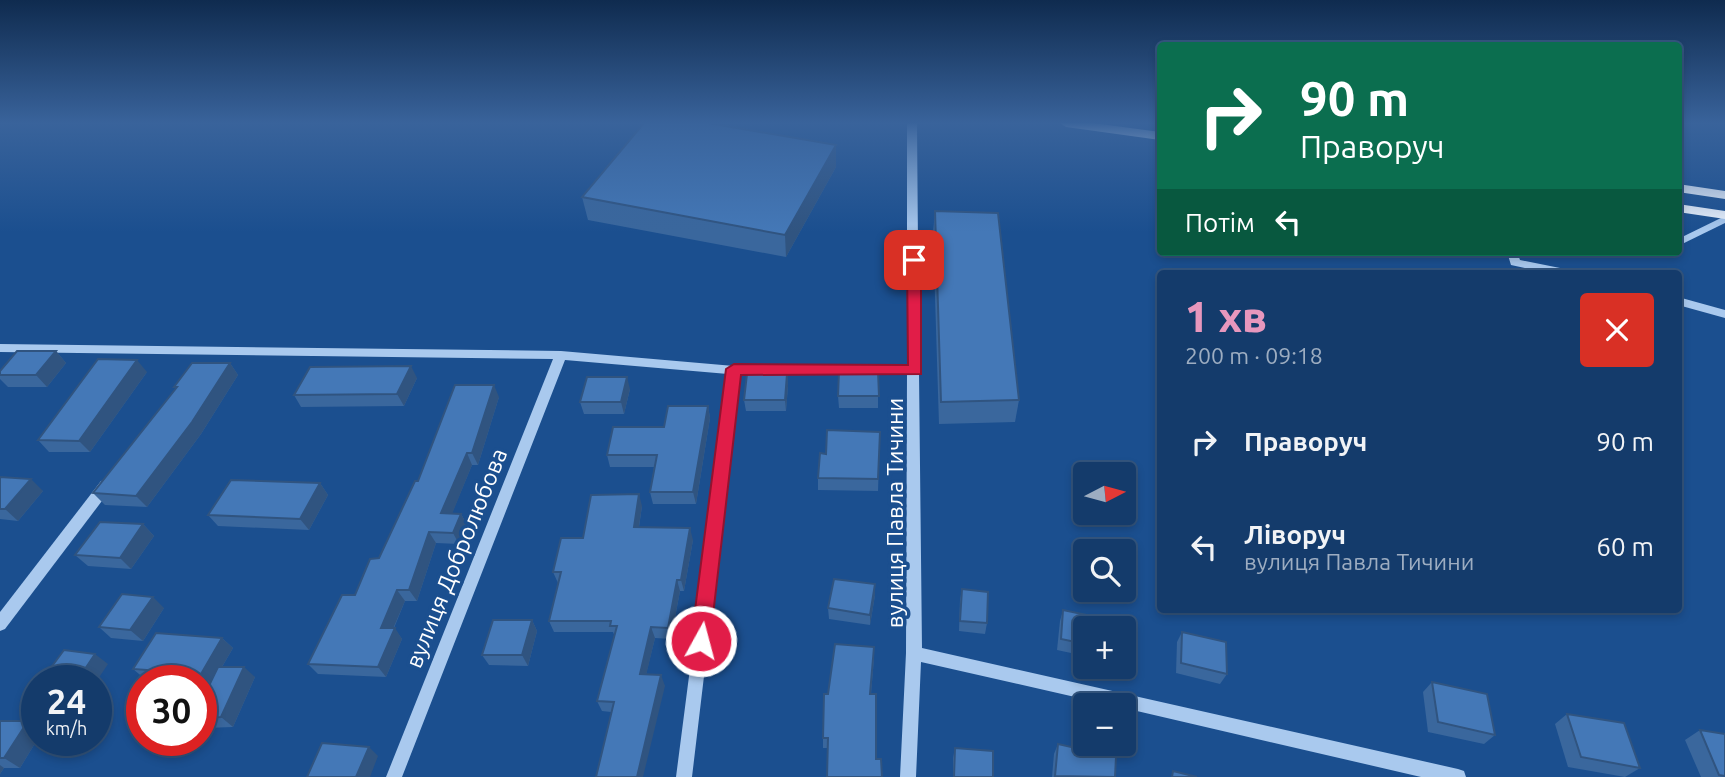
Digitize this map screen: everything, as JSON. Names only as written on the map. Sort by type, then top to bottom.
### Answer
[{"type":"main road","points":[[1682,189],[1725,195]]},
{"type":"main road","points":[[1682,209],[1725,217]]},
{"type":"street","name":"вулиця Павла Тичини","points":[[908,777],[914,653],[912,159]]},
{"type":"street","points":[[1682,241],[1725,217]]},
{"type":"street","points":[[1513,256],[1514,263],[1550,270]]},
{"type":"street","points":[[1682,302],[1725,314]]},
{"type":"street","points":[[0,348],[203,356],[561,355],[734,369],[915,370]]},
{"type":"street","name":"вулиця Добролюбова","points":[[394,777],[561,355]]},
{"type":"street","points":[[684,777],[734,369]]},
{"type":"street","points":[[0,624],[116,471]]},
{"type":"street","points":[[914,653],[1458,777]]},
{"type":"building","points":[[614,159],[828,159],[785,235],[582,197]]},
{"type":"building","points":[[935,211],[998,213],[1019,400],[941,402]]},
{"type":"building","points":[[17,351],[56,351],[36,375],[0,375],[0,371]]},
{"type":"building","points":[[98,359],[137,360],[79,441],[38,440]]},
{"type":"building","points":[[192,363],[230,363],[192,422],[136,496],[93,493],[177,387],[174,387]]},
{"type":"building","points":[[411,366],[397,394],[294,395],[310,367]]},
{"type":"building","points":[[839,371],[878,371],[879,396],[838,396]]},
{"type":"building","points":[[747,374],[787,374],[785,400],[744,400]]},
{"type":"building","points":[[587,377],[627,377],[621,402],[580,402]]},
{"type":"building","points":[[455,385],[494,385],[472,453],[467,453],[441,513],[461,514],[453,533],[429,532],[409,590],[397,590],[381,628],[395,628],[378,667],[308,664],[342,595],[355,595],[370,559],[379,558],[415,481],[418,481]]},
{"type":"building","points":[[668,406],[708,406],[693,492],[650,492],[657,455],[607,455],[613,427],[664,427]]},
{"type":"building","points":[[827,430],[880,432],[878,479],[818,478],[820,453],[826,454]]},
{"type":"building","points":[[0,477],[31,479],[5,509],[0,509]]},
{"type":"building","points":[[231,480],[320,483],[300,519],[208,515]]},
{"type":"building","points":[[639,494],[634,527],[690,528],[681,580],[677,580],[668,628],[651,627],[640,674],[661,675],[637,777],[596,777],[614,702],[597,701],[617,626],[610,626],[611,621],[549,621],[561,572],[553,572],[561,538],[583,538],[591,495]]},
{"type":"building","points":[[100,522],[143,524],[120,558],[75,555]]},
{"type":"building","points":[[834,579],[875,584],[870,615],[828,608]]},
{"type":"building","points":[[962,589],[988,592],[987,623],[960,621]]},
{"type":"building","points":[[122,594],[153,597],[130,630],[99,627]]},
{"type":"building","points":[[1063,610],[1092,616],[1073,616],[1073,642],[1061,639]]},
{"type":"building","points":[[493,620],[532,620],[522,655],[482,655]]},
{"type":"building","points":[[1182,632],[1226,642],[1227,674],[1181,663]]},
{"type":"building","points":[[156,633],[222,638],[206,665],[136,665]]},
{"type":"building","points":[[835,644],[874,647],[870,694],[876,694],[876,759],[881,759],[882,777],[827,777],[828,738],[823,738],[824,694],[828,694]]},
{"type":"building","points":[[64,650],[95,654],[88,665],[53,665]]},
{"type":"building","points":[[244,667],[221,717],[217,717],[217,669]]},
{"type":"building","points":[[1432,682],[1487,694],[1495,735],[1438,722]]},
{"type":"building","points":[[1567,714],[1624,723],[1640,768],[1581,757]]},
{"type":"building","points":[[0,721],[21,721],[21,732],[4,758],[0,758]]},
{"type":"building","points":[[1700,730],[1725,734],[1725,776],[1719,775]]},
{"type":"building","points":[[322,743],[369,747],[356,777],[307,777]]},
{"type":"building","points":[[1058,744],[1073,747],[1073,756],[1116,757],[1115,777],[1055,776]]},
{"type":"building","points":[[955,748],[993,751],[993,777],[954,777]]},
{"type":"building","points":[[1173,771],[1197,777],[1172,777]]},
{"type":"route","points":[[701,641],[734,369],[915,370],[914,260]]}]
